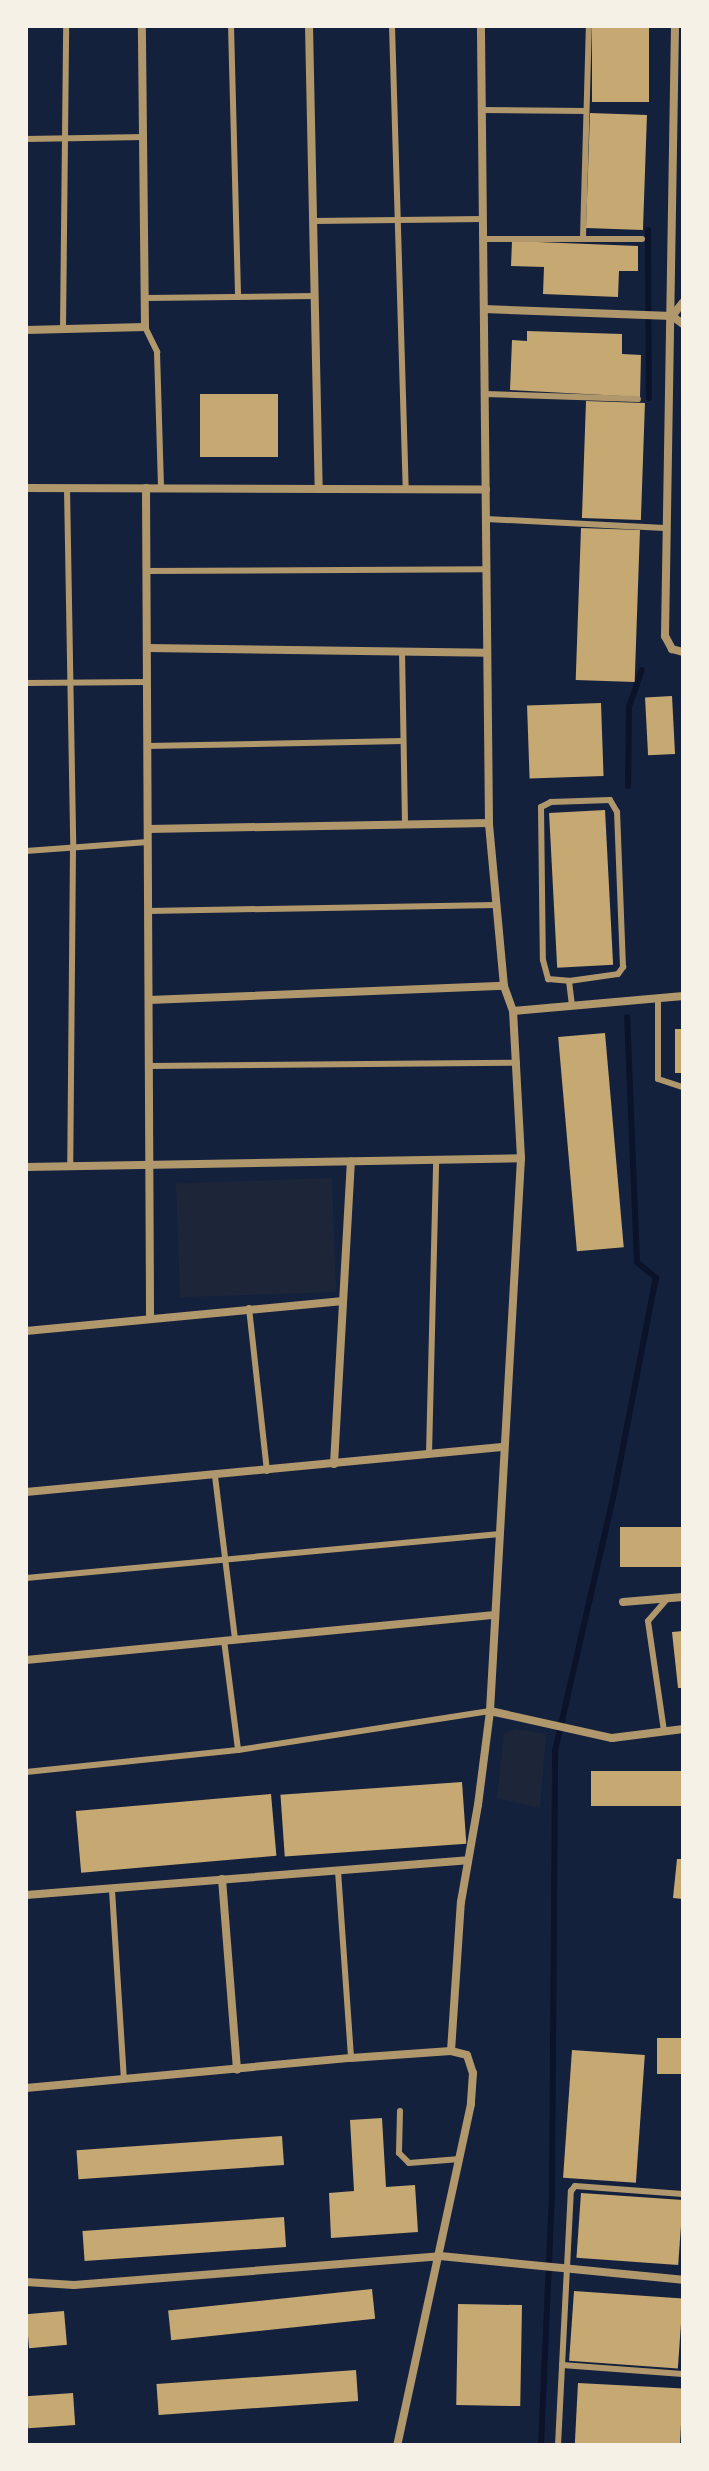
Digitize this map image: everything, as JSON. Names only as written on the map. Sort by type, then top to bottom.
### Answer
[{"type":"street","points":[[26,330],[145,327],[142,26]]},
{"type":"street","points":[[309,26],[319,489]]},
{"type":"street","points":[[451,2051],[461,1902],[490,1711],[497,1534],[521,1158],[513,1011],[504,986],[489,823],[481,26]]},
{"type":"street","points":[[675,26],[665,636],[672,649],[683,652]]},
{"type":"street","points":[[672,316],[683,302]]},
{"type":"street","points":[[484,309],[659,315],[672,316],[683,324]]},
{"type":"street","points":[[26,488],[486,490]]},
{"type":"street","points":[[146,488],[150,1317]]},
{"type":"street","points":[[147,648],[487,653]]},
{"type":"street","points":[[148,829],[489,823]]},
{"type":"street","points":[[149,1000],[504,986]]},
{"type":"street","points":[[513,1011],[683,996]]},
{"type":"street","points":[[26,1167],[521,1158]]},
{"type":"street","points":[[334,1464],[351,1161]]},
{"type":"street","points":[[26,1331],[341,1301]]},
{"type":"street","points":[[26,1492],[502,1447]]},
{"type":"street","points":[[623,1602],[683,1597]]},
{"type":"street","points":[[26,1660],[495,1615]]},
{"type":"street","points":[[490,1711],[612,1738],[683,1729]]},
{"type":"street","points":[[26,1895],[468,1860]]},
{"type":"street","points":[[222,1879],[237,2069]]},
{"type":"street","points":[[26,2088],[351,2058],[451,2051],[467,2055],[472,2062],[473,2073],[460,2159],[440,2256],[417,2342],[397,2445]]},
{"type":"street","points":[[26,2282],[74,2285],[440,2256],[683,2280]]},
{"type":"lane","points":[[63,329],[66,26]]},
{"type":"lane","points":[[231,26],[238,297]]},
{"type":"lane","points":[[392,26],[406,490]]},
{"type":"lane","points":[[583,237],[589,26]]},
{"type":"lane","points":[[482,110],[586,111]]},
{"type":"lane","points":[[26,139],[144,137]]},
{"type":"lane","points":[[313,221],[483,219]]},
{"type":"lane","points":[[483,239],[642,239]]},
{"type":"lane","points":[[146,298],[315,296]]},
{"type":"lane","points":[[145,327],[157,352],[161,489]]},
{"type":"lane","points":[[485,394],[638,399]]},
{"type":"lane","points":[[67,488],[73,848],[70,1166]]},
{"type":"lane","points":[[486,519],[665,528]]},
{"type":"lane","points":[[146,571],[487,569]]},
{"type":"lane","points":[[402,651],[405,824]]},
{"type":"lane","points":[[26,683],[147,682]]},
{"type":"lane","points":[[147,746],[403,741]]},
{"type":"lane","points":[[610,800],[617,812],[623,967],[618,974],[569,981],[548,979],[543,960],[541,807],[551,802],[610,800]]},
{"type":"lane","points":[[26,851],[148,842]]},
{"type":"lane","points":[[148,911],[496,905]]},
{"type":"lane","points":[[569,981],[572,1006]]},
{"type":"lane","points":[[658,999],[658,1079],[683,1087]]},
{"type":"lane","points":[[149,1066],[517,1063]]},
{"type":"lane","points":[[429,1454],[436,1160]]},
{"type":"lane","points":[[249,1308],[267,1471]]},
{"type":"lane","points":[[215,1476],[235,1639]]},
{"type":"lane","points":[[26,1578],[497,1534]]},
{"type":"lane","points":[[664,1731],[648,1621],[668,1598]]},
{"type":"lane","points":[[224,1640],[238,1750]]},
{"type":"lane","points":[[26,1772],[238,1750],[490,1711]]},
{"type":"lane","points":[[338,1871],[351,2058]]},
{"type":"lane","points":[[112,1890],[124,2079]]},
{"type":"lane","points":[[400,2111],[399,2153],[409,2163],[460,2159]]},
{"type":"lane","points":[[558,2445],[564,2270],[571,2191],[575,2186],[683,2194]]},
{"type":"lane","points":[[562,2365],[683,2374]]},
{"type":"shaded area","points":[[332,1178],[336,1292],[180,1297],[176,1183]]},
{"type":"shaded area","points":[[516,1729],[546,1734],[540,1808],[497,1798],[504,1734]]},
{"type":"building","points":[[592,26],[649,26],[649,102],[592,102]]},
{"type":"building","points":[[590,113],[647,115],[643,230],[586,228]]},
{"type":"building","points":[[512,241],[638,246],[638,271],[619,271],[618,297],[543,294],[544,267],[511,266]]},
{"type":"building","points":[[527,331],[622,334],[622,354],[641,355],[640,397],[510,390],[512,340],[527,341]]},
{"type":"building","points":[[200,394],[278,394],[278,457],[200,457]]},
{"type":"building","points":[[586,401],[645,403],[641,520],[582,518]]},
{"type":"building","points":[[581,528],[640,530],[635,682],[576,680]]},
{"type":"building","points":[[672,696],[675,754],[648,755],[645,697]]},
{"type":"building","points":[[601,703],[604,776],[530,779],[527,706]]},
{"type":"building","points":[[605,810],[613,965],[557,968],[549,813]]},
{"type":"building","points":[[675,1029],[683,1029],[683,1073],[675,1073]]},
{"type":"building","points":[[605,1033],[624,1247],[577,1251],[558,1037]]},
{"type":"building","points":[[620,1527],[683,1527],[683,1567],[620,1567]]},
{"type":"building","points":[[683,1631],[683,1688],[678,1688],[672,1632]]},
{"type":"building","points":[[591,1771],[683,1771],[683,1806],[591,1806]]},
{"type":"building","points":[[462,1782],[466,1844],[285,1857],[280,1795]]},
{"type":"building","points":[[271,1794],[276,1856],[81,1873],[76,1811]]},
{"type":"building","points":[[677,1859],[683,1859],[683,1899],[673,1898]]},
{"type":"building","points":[[657,2038],[683,2038],[683,2074],[657,2074]]},
{"type":"building","points":[[572,2050],[645,2055],[636,2183],[563,2178]]},
{"type":"building","points":[[382,2118],[386,2187],[415,2185],[418,2232],[331,2238],[329,2193],[354,2191],[350,2120]]},
{"type":"building","points":[[282,2136],[284,2165],[79,2179],[77,2150]]},
{"type":"building","points":[[581,2193],[683,2200],[678,2265],[576,2258]]},
{"type":"building","points":[[284,2217],[286,2247],[85,2261],[82,2231]]},
{"type":"building","points":[[372,2289],[375,2319],[171,2340],[168,2310]]},
{"type":"building","points":[[574,2291],[683,2299],[678,2368],[569,2361]]},
{"type":"building","points":[[458,2304],[522,2305],[520,2406],[456,2405]]},
{"type":"building","points":[[64,2311],[67,2345],[29,2348],[26,2314]]},
{"type":"building","points":[[356,2370],[358,2401],[159,2415],[156,2384]]},
{"type":"building","points":[[578,2383],[683,2388],[680,2445],[575,2445]]},
{"type":"building","points":[[73,2393],[75,2425],[28,2428],[26,2396]]},
{"type":"waterway","points":[[648,230],[649,398]]},
{"type":"waterway","points":[[628,786],[629,707],[642,670]]},
{"type":"waterway","points":[[541,2445],[552,2195],[555,1751],[615,1488],[656,1278],[637,1262],[627,1017]]}]
